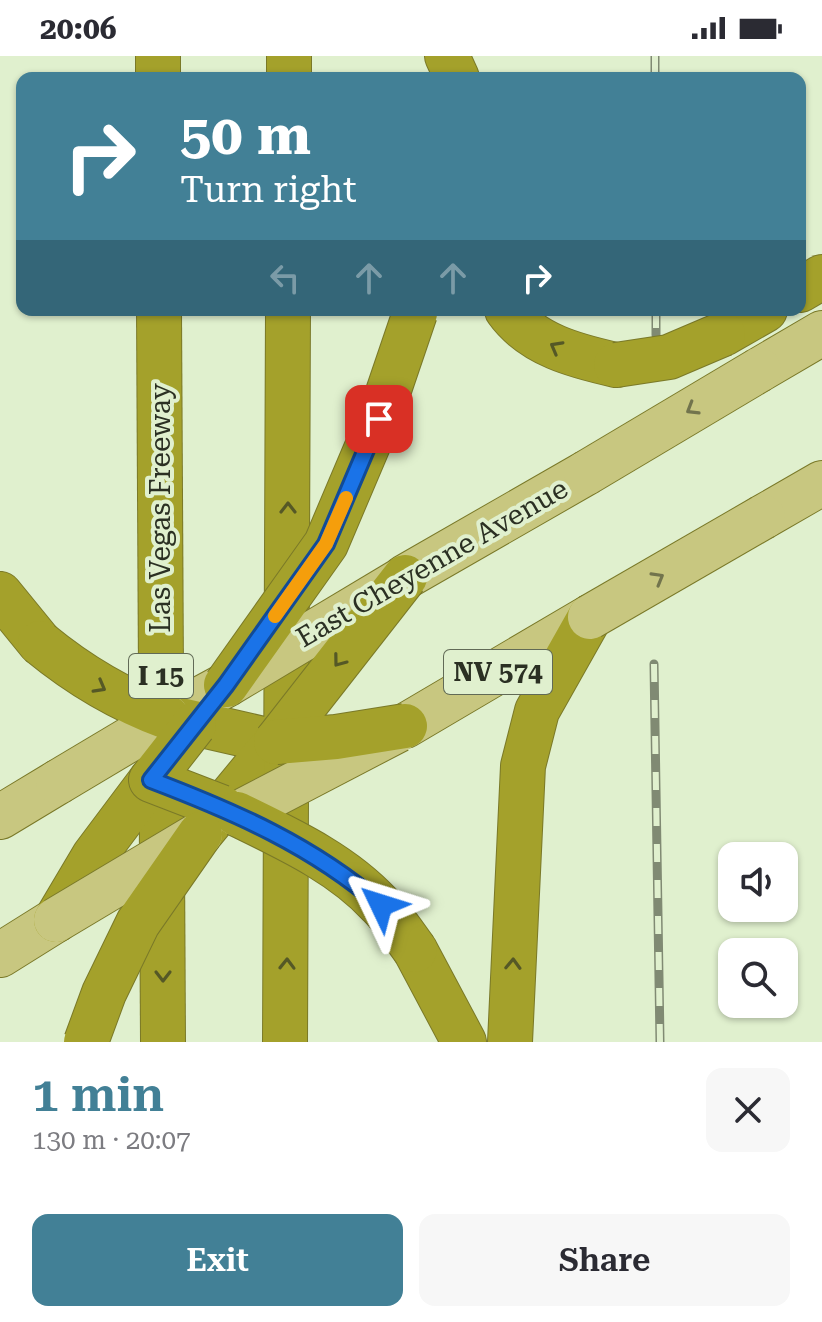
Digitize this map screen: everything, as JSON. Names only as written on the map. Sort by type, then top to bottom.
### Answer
[{"type":"highway","name":"Las Vegas Freeway","points":[[159,316],[163,1042]]},
{"type":"highway","points":[[285,1042],[288,316]]},
{"type":"highway","points":[[226,685],[326,544],[379,419],[414,316]]},
{"type":"highway","points":[[512,316],[519,326],[571,355],[616,365],[669,357],[723,334],[754,316]]},
{"type":"highway","points":[[86,1042],[104,993],[138,923],[405,577]]},
{"type":"highway","points":[[0,594],[40,643],[79,675],[129,702],[181,721],[276,742],[336,737],[405,726]]},
{"type":"highway","points":[[510,1042],[523,766],[537,711],[590,617]]},
{"type":"highway","points":[[56,920],[94,856],[151,780],[181,721]]},
{"type":"highway","points":[[58,782],[151,780],[219,819],[310,850],[343,872],[381,905],[415,950],[464,1042]]},
{"type":"main road","name":"East Cheyenne Avenue","points":[[0,817],[58,782],[181,721],[226,685],[822,333]]},
{"type":"main road","name":"NV 574","points":[[0,955],[219,819],[405,726],[822,483]]},
{"type":"railway","points":[[655,56],[655,72]]},
{"type":"railway","points":[[656,316],[656,335]]},
{"type":"railway","points":[[654,664],[660,1042]]},
{"type":"slow traffic","points":[[275,616],[326,544],[346,498]]},
{"type":"route","points":[[379,419],[326,544],[226,685],[151,780],[221,807],[310,850],[343,872],[381,905]]}]
